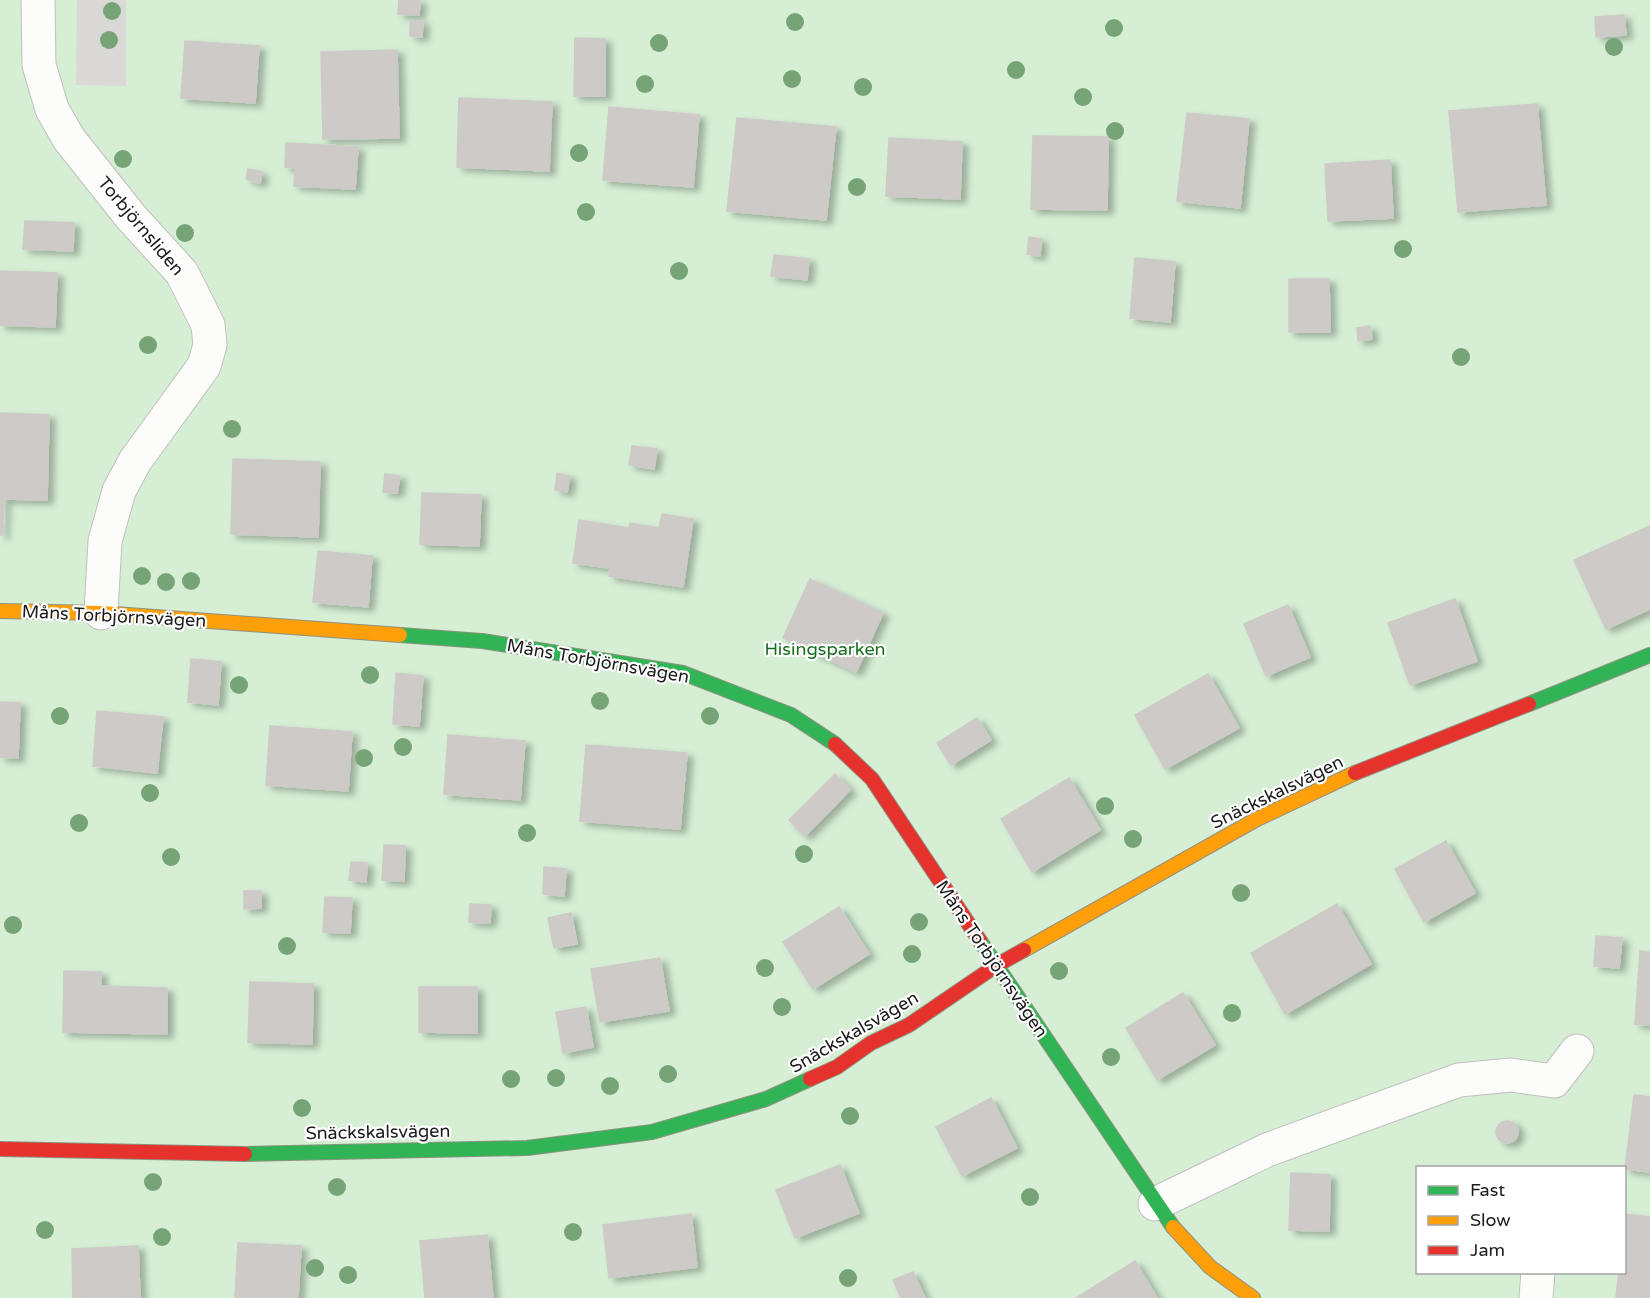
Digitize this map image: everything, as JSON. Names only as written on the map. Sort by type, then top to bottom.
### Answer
[{"type":"street","name":"Torbjörnsliden","points":[[38,0],[39,65],[52,109],[69,139],[131,217],[182,273],[208,325],[210,345],[204,366],[135,461],[119,491],[105,541],[101,613]]},
{"type":"street","name":"Måns Torbjörnsvägen","points":[[0,610],[101,613],[482,641],[683,673],[791,715],[830,739],[872,779],[1155,1204],[1187,1247],[1227,1282],[1253,1298]]},
{"type":"street","name":"Snäckskalsvägen","points":[[0,1149],[203,1155],[527,1148],[652,1132],[722,1114],[800,1085],[837,1067],[871,1043],[909,1025],[997,965],[1257,819],[1328,784],[1650,655]]},
{"type":"street","points":[[1155,1204],[1267,1150],[1459,1080],[1511,1075],[1554,1081],[1577,1051]]},
{"type":"street","points":[[1536,1298],[1538,1274]]},
{"type":"green space","name":"Hisingsparken","points":[[0,0],[1650,0],[1650,1298],[0,1298]]},
{"type":"shaded area","points":[[77,0],[126,0],[126,86],[76,85]]},
{"type":"building","points":[[399,0],[420,0],[419,15],[398,14]]},
{"type":"building","points":[[1624,15],[1626,35],[1596,37],[1595,17]]},
{"type":"building","points":[[410,21],[423,21],[422,37],[410,36]]},
{"type":"building","points":[[575,38],[605,39],[605,96],[574,96]]},
{"type":"building","points":[[185,41],[259,46],[255,103],[181,98]]},
{"type":"building","points":[[397,50],[399,138],[323,139],[321,52]]},
{"type":"building","points":[[459,98],[552,102],[549,171],[457,167]]},
{"type":"building","points":[[1537,104],[1546,205],[1458,212],[1449,111]]},
{"type":"building","points":[[609,107],[699,115],[693,187],[603,180]]},
{"type":"building","points":[[1187,113],[1249,119],[1240,208],[1177,201]]},
{"type":"building","points":[[737,118],[836,127],[826,220],[727,211]]},
{"type":"building","points":[[1033,136],[1108,137],[1107,210],[1031,209]]},
{"type":"building","points":[[889,138],[962,142],[960,199],[886,196]]},
{"type":"building","points":[[286,143],[358,147],[355,189],[294,186],[295,168],[285,167]]},
{"type":"building","points":[[1390,160],[1393,218],[1328,221],[1325,164]]},
{"type":"building","points":[[248,169],[262,172],[260,183],[246,179]]},
{"type":"building","points":[[25,221],[74,223],[73,251],[23,249]]},
{"type":"building","points":[[1029,237],[1041,239],[1040,256],[1027,254]]},
{"type":"building","points":[[774,255],[809,259],[807,280],[771,276]]},
{"type":"building","points":[[1135,258],[1175,262],[1170,322],[1130,318]]},
{"type":"building","points":[[0,271],[57,273],[55,327],[0,325]]},
{"type":"building","points":[[1289,279],[1329,279],[1330,332],[1289,332]]},
{"type":"building","points":[[1370,326],[1372,339],[1358,341],[1357,328]]},
{"type":"building","points":[[0,413],[49,415],[47,500],[4,499],[3,535],[0,535]]},
{"type":"building","points":[[632,446],[657,449],[654,469],[629,465]]},
{"type":"building","points":[[233,459],[320,462],[318,537],[231,534]]},
{"type":"building","points":[[557,473],[570,476],[567,492],[555,490]]},
{"type":"building","points":[[385,474],[400,476],[397,493],[383,492]]},
{"type":"building","points":[[422,493],[481,495],[479,546],[420,544]]},
{"type":"building","points":[[662,514],[693,519],[683,587],[609,576],[610,568],[573,563],[579,520],[629,528],[630,523],[659,528]]},
{"type":"building","points":[[1650,526],[1650,609],[1606,629],[1574,560]]},
{"type":"building","points":[[318,551],[372,556],[368,607],[313,602]]},
{"type":"building","points":[[810,579],[883,613],[856,672],[783,638]]},
{"type":"building","points":[[1455,599],[1477,661],[1410,685],[1388,623]]},
{"type":"building","points":[[1288,605],[1310,657],[1266,676],[1244,624]]},
{"type":"building","points":[[191,659],[221,662],[218,705],[188,702]]},
{"type":"building","points":[[396,673],[423,676],[419,726],[393,724]]},
{"type":"building","points":[[1208,674],[1239,728],[1165,769],[1135,715]]},
{"type":"building","points":[[0,702],[20,703],[18,758],[0,757]]},
{"type":"building","points":[[97,711],[163,717],[157,773],[93,766]]},
{"type":"building","points":[[977,718],[991,740],[951,765],[937,743]]},
{"type":"building","points":[[270,726],[352,732],[348,791],[266,785]]},
{"type":"building","points":[[448,735],[525,741],[520,800],[444,794]]},
{"type":"building","points":[[586,745],[687,753],[680,829],[580,821]]},
{"type":"building","points":[[835,774],[850,790],[805,836],[789,820]]},
{"type":"building","points":[[1069,778],[1100,830],[1032,872],[1001,819]]},
{"type":"building","points":[[1446,841],[1475,893],[1424,922],[1395,869]]},
{"type":"building","points":[[384,845],[405,846],[404,881],[382,880]]},
{"type":"building","points":[[351,862],[367,863],[366,882],[349,880]]},
{"type":"building","points":[[544,867],[566,869],[564,896],[543,894]]},
{"type":"building","points":[[244,891],[261,891],[261,908],[244,909]]},
{"type":"building","points":[[325,897],[352,898],[350,933],[323,932]]},
{"type":"building","points":[[470,904],[491,905],[490,923],[469,922]]},
{"type":"building","points":[[1337,904],[1371,964],[1285,1014],[1251,953]]},
{"type":"building","points":[[839,907],[869,954],[813,989],[783,942]]},
{"type":"building","points":[[571,913],[577,944],[554,948],[548,918]]},
{"type":"building","points":[[1596,936],[1622,938],[1619,968],[1594,966]]},
{"type":"building","points":[[1640,951],[1650,952],[1650,1025],[1635,1024]]},
{"type":"building","points":[[660,958],[669,1011],[600,1022],[591,969]]},
{"type":"building","points":[[64,971],[101,972],[101,986],[167,988],[167,1034],[63,1032]]},
{"type":"building","points":[[250,982],[313,984],[312,1044],[248,1042]]},
{"type":"building","points":[[419,987],[477,987],[477,1033],[419,1032]]},
{"type":"building","points":[[1183,993],[1215,1045],[1157,1080],[1126,1028]]},
{"type":"building","points":[[586,1007],[593,1047],[563,1053],[556,1012]]},
{"type":"building","points":[[1634,1095],[1650,1097],[1650,1172],[1626,1169]]},
{"type":"building","points":[[991,1098],[1017,1148],[962,1176],[936,1127]]},
{"type":"building","points":[[1507,1121],[1515,1124],[1518,1132],[1515,1140],[1507,1143],[1499,1140],[1496,1132],[1499,1124]]},
{"type":"building","points":[[840,1165],[859,1213],[795,1238],[776,1190]]},
{"type":"building","points":[[1291,1173],[1330,1175],[1329,1231],[1289,1230]]},
{"type":"building","points":[[691,1214],[697,1267],[609,1278],[603,1225]]},
{"type":"building","points":[[1626,1214],[1650,1217],[1650,1298],[1616,1297],[1619,1274],[1626,1274]]},
{"type":"building","points":[[487,1235],[493,1298],[425,1298],[420,1241]]},
{"type":"building","points":[[238,1243],[301,1246],[298,1298],[235,1298]]},
{"type":"building","points":[[138,1246],[140,1297],[73,1298],[72,1249]]},
{"type":"building","points":[[1135,1261],[1157,1298],[1076,1298]]},
{"type":"building","points":[[913,1272],[925,1298],[901,1298],[893,1280]]},
{"type":"traffic: fast","points":[[400,635],[482,641],[683,673],[791,715],[835,744]]},
{"type":"traffic: fast","points":[[1529,704],[1650,655]]},
{"type":"traffic: fast","points":[[980,941],[1173,1227]]},
{"type":"traffic: fast","points":[[245,1154],[527,1148],[652,1132],[766,1099],[810,1079]]},
{"type":"traffic: slow","points":[[0,611],[101,613],[400,635]]},
{"type":"traffic: slow","points":[[1024,950],[1257,819],[1355,773]]},
{"type":"traffic: slow","points":[[1173,1227],[1210,1267],[1253,1298]]},
{"type":"traffic: jam","points":[[1355,773],[1529,704]]},
{"type":"traffic: jam","points":[[835,744],[872,779],[980,941]]},
{"type":"traffic: jam","points":[[810,1079],[837,1067],[871,1043],[909,1025],[997,965],[1024,950]]},
{"type":"traffic: jam","points":[[0,1149],[245,1154]]}]
